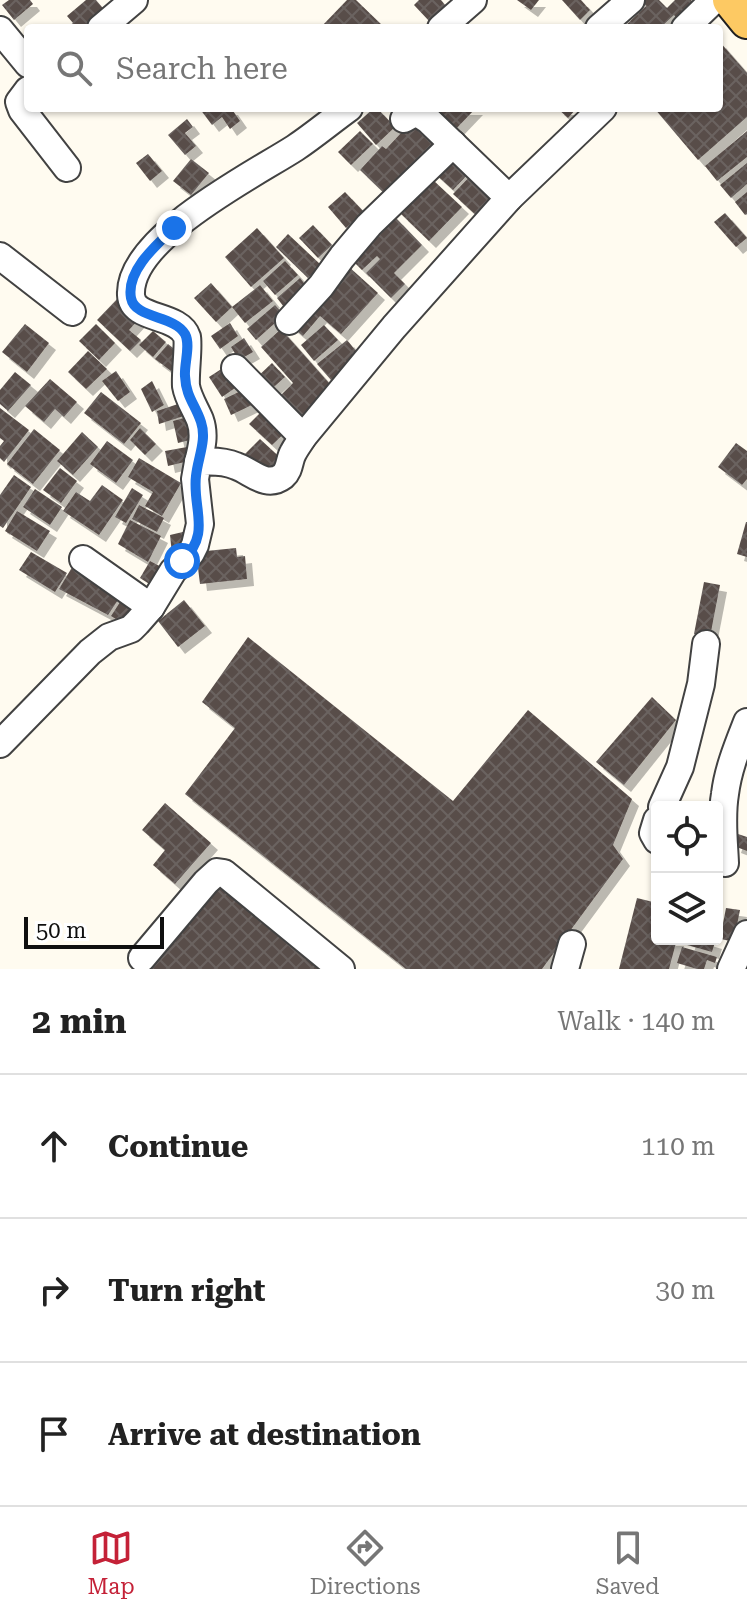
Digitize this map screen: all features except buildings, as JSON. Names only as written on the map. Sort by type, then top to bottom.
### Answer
[{"type":"main road","points":[[730,0],[747,21]]},
{"type":"street","points":[[106,24],[134,0]]},
{"type":"street","points":[[446,24],[473,0]]},
{"type":"street","points":[[604,24],[631,0]]},
{"type":"street","points":[[689,24],[714,0]]},
{"type":"street","points":[[0,30],[24,59]]},
{"type":"street","points":[[24,95],[19,102],[22,110],[67,168]]},
{"type":"street","points":[[0,744],[90,652],[109,637],[131,629],[151,607],[173,571],[195,545],[200,524],[195,479],[204,440],[201,422],[187,395],[187,337],[171,321],[148,314],[133,304],[130,296],[136,272],[144,257],[192,213],[296,147],[344,112]]},
{"type":"street","points":[[198,462],[232,464],[264,480],[273,481],[282,477],[303,437],[394,327],[509,198],[599,112]]},
{"type":"street","points":[[404,119],[419,114],[428,120],[509,198]]},
{"type":"street","points":[[289,321],[369,225],[453,144]]},
{"type":"street","points":[[0,256],[72,312]]},
{"type":"street","points":[[235,368],[303,437]]},
{"type":"street","points":[[83,559],[151,607]]},
{"type":"street","points":[[665,801],[680,767],[701,684],[706,644]]},
{"type":"street","points":[[730,864],[723,825],[725,793],[747,722]]},
{"type":"street","points":[[142,958],[217,872],[224,873],[341,969]]},
{"type":"street","points":[[731,969],[747,934]]},
{"type":"route","points":[[174,228],[144,257],[136,272],[130,296],[133,304],[148,314],[171,321],[187,337],[187,395],[201,422],[204,440],[195,479],[200,524],[195,545],[182,561]]}]
